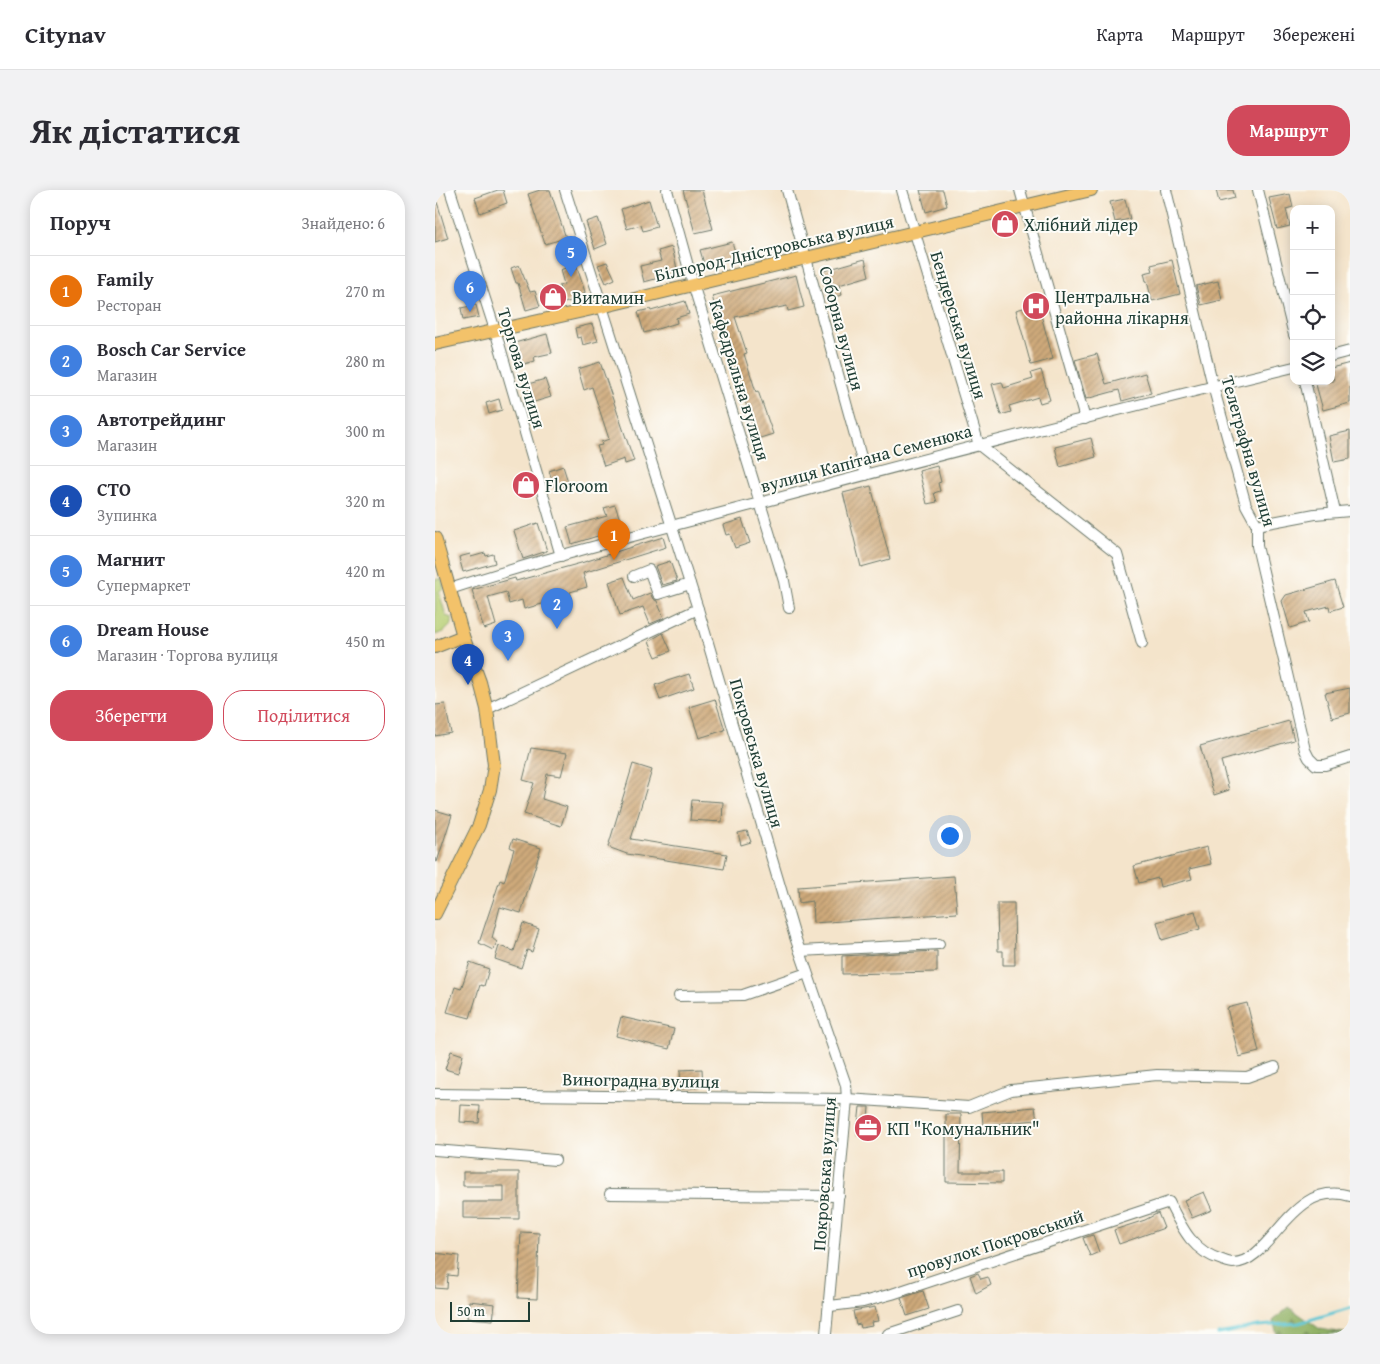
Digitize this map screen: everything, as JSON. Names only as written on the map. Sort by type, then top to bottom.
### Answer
[{"type":"main road","name":"Білгород-Дністровська вулиця","points":[[435,344],[601,307],[1091,190]]},
{"type":"main road","points":[[435,538],[463,636],[480,682],[487,709],[494,765],[490,790],[479,825],[435,914]]},
{"type":"main road","points":[[435,647],[463,636]]},
{"type":"street","name":"Торгова вулиця","points":[[450,190],[495,330],[561,556]]},
{"type":"street","name":"Покровська вулиця","points":[[565,190],[698,609],[800,951],[846,1085],[847,1099],[826,1334]]},
{"type":"street","name":"Кафедральна вулиця","points":[[667,190],[693,284],[784,581],[789,608]]},
{"type":"street","name":"Соборна вулиця","points":[[787,190],[866,475]]},
{"type":"street","name":"Бендерська вулиця","points":[[902,190],[979,445]]},
{"type":"street","points":[[1020,190],[1085,419]]},
{"type":"street","name":"Телеграфна вулиця","points":[[1166,190],[1213,386],[1245,506],[1257,525],[1257,546],[1305,750],[1309,758],[1316,765],[1325,765],[1350,757]]},
{"type":"street","points":[[1259,190],[1290,318]]},
{"type":"street","points":[[1335,355],[1350,351]]},
{"type":"street","name":"вулиця Капітана Семенюка","points":[[450,589],[561,556],[760,502],[979,445],[1290,368]]},
{"type":"street","points":[[1306,385],[1335,512]]},
{"type":"street","points":[[979,445],[1117,554],[1142,643]]},
{"type":"street","points":[[1257,525],[1350,511]]},
{"type":"street","points":[[634,576],[649,570],[658,594],[690,584]]},
{"type":"street","points":[[487,709],[698,609]]},
{"type":"street","points":[[800,951],[939,944]]},
{"type":"street","points":[[679,996],[743,995],[807,972]]},
{"type":"street","name":"Виноградна вулиця","points":[[435,1094],[847,1099],[969,1107],[1011,1090],[1157,1075],[1247,1077],[1275,1067]]},
{"type":"street","points":[[435,1150],[555,1160]]},
{"type":"street","name":"провулок Покровський","points":[[830,1306],[863,1302],[893,1294],[1169,1202],[1191,1242],[1217,1258],[1233,1263],[1244,1260],[1256,1252],[1294,1212],[1311,1200],[1331,1193],[1341,1193],[1350,1196]]},
{"type":"street","points":[[610,1194],[839,1196]]},
{"type":"street","points":[[888,1334],[958,1311]]},
{"type":"green space","points":[[441,578],[444,587],[439,592],[446,616],[452,618],[452,624],[444,632],[435,635],[435,580]]},
{"type":"green space","points":[[1289,1307],[1320,1329],[1350,1334],[1277,1334],[1273,1321]]},
{"type":"building","points":[[503,190],[507,203],[480,213],[475,198]]},
{"type":"building","points":[[540,190],[550,190],[566,238],[545,244],[528,194]]},
{"type":"building","points":[[683,190],[702,190],[713,229],[695,233]]},
{"type":"building","points":[[920,190],[943,190],[947,206],[926,212]]},
{"type":"building","points":[[1216,190],[1233,190],[1235,198],[1219,202]]},
{"type":"building","points":[[1290,194],[1293,205],[1286,209],[1290,226],[1277,229],[1269,198]]},
{"type":"building","points":[[1125,199],[1130,219],[1115,222],[1110,202]]},
{"type":"building","points":[[649,200],[657,227],[643,231],[641,225],[627,229],[621,209]]},
{"type":"building","points":[[437,202],[448,238],[435,242],[435,203]]},
{"type":"building","points":[[598,218],[607,244],[595,249],[586,222]]},
{"type":"building","points":[[732,242],[737,258],[705,267],[700,250]]},
{"type":"building","points":[[672,247],[678,273],[644,282],[640,266],[661,261],[658,251]]},
{"type":"building","points":[[865,259],[869,276],[839,285],[842,295],[830,298],[823,271]]},
{"type":"building","points":[[1172,260],[1180,294],[1152,301],[1144,273],[1153,271],[1151,265]]},
{"type":"building","points":[[607,262],[615,279],[606,283],[598,265]]},
{"type":"building","points":[[576,264],[585,292],[581,298],[564,303],[559,286],[564,284],[560,270]]},
{"type":"building","points":[[519,265],[530,292],[535,291],[540,306],[526,310],[518,283],[516,283],[511,268]]},
{"type":"building","points":[[796,275],[804,307],[788,311],[787,306],[735,317],[747,353],[744,354],[756,392],[758,391],[773,434],[757,439],[739,382],[737,382],[732,367],[712,296]]},
{"type":"building","points":[[1218,281],[1222,300],[1201,305],[1196,286]]},
{"type":"building","points":[[685,301],[689,314],[676,318],[677,323],[644,333],[638,312],[650,309],[651,311]]},
{"type":"building","points":[[1038,304],[1053,359],[1031,365],[1016,310]]},
{"type":"building","points":[[476,305],[479,317],[463,320],[461,308]]},
{"type":"building","points":[[592,324],[598,341],[583,345],[581,337],[577,338],[575,328]]},
{"type":"building","points":[[547,334],[552,353],[534,357],[535,361],[517,366],[511,344]]},
{"type":"building","points":[[1097,354],[1106,384],[1145,373],[1151,393],[1122,401],[1119,390],[1086,399],[1075,360]]},
{"type":"building","points":[[600,362],[634,461],[625,464],[624,459],[604,466],[597,446],[602,445],[601,442],[609,439],[592,387],[584,390],[578,369]]},
{"type":"building","points":[[1350,363],[1350,403],[1323,410],[1316,385],[1335,385],[1335,367]]},
{"type":"building","points":[[1041,370],[1050,400],[1040,403],[1038,397],[1009,406],[1011,412],[1001,415],[992,384],[1002,382],[1004,388],[1033,379],[1031,373]]},
{"type":"building","points":[[545,379],[551,397],[531,403],[525,385]]},
{"type":"building","points":[[499,399],[502,410],[489,414],[486,403]]},
{"type":"building","points":[[1350,431],[1350,459],[1334,462],[1329,436]]},
{"type":"building","points":[[1091,438],[1096,457],[1060,467],[1055,447]]},
{"type":"building","points":[[563,466],[569,485],[555,489],[549,471]]},
{"type":"building","points":[[937,466],[941,482],[938,483],[940,491],[934,493],[937,502],[927,504],[919,471]]},
{"type":"building","points":[[871,486],[890,559],[861,567],[843,493]]},
{"type":"building","points":[[615,505],[623,528],[572,544],[567,527],[607,516],[604,508]]},
{"type":"building","points":[[742,519],[750,543],[735,548],[730,534],[726,535],[723,525]]},
{"type":"building","points":[[538,523],[547,551],[523,559],[514,531]]},
{"type":"building","points":[[663,537],[666,547],[583,573],[587,587],[570,592],[571,596],[524,609],[522,600],[509,604],[506,592],[488,597],[496,625],[484,629],[472,590],[515,578],[516,581],[581,563]]},
{"type":"building","points":[[485,553],[486,556],[493,554],[495,563],[463,572],[459,557],[470,554],[471,557]]},
{"type":"building","points":[[670,561],[677,581],[662,585],[655,566]]},
{"type":"building","points":[[624,577],[633,600],[650,593],[653,599],[657,601],[664,618],[650,624],[643,607],[620,615],[609,582]]},
{"type":"building","points":[[1335,581],[1343,607],[1330,611],[1329,606],[1306,612],[1309,622],[1290,628],[1282,601],[1286,595]]},
{"type":"building","points":[[663,633],[671,651],[656,657],[649,641]]},
{"type":"building","points":[[689,674],[694,688],[660,700],[655,685]]},
{"type":"building","points":[[1350,688],[1350,713],[1332,718],[1325,693]]},
{"type":"building","points":[[715,699],[725,730],[699,738],[689,707]]},
{"type":"building","points":[[445,704],[451,733],[435,736],[435,705]]},
{"type":"building","points":[[1289,721],[1294,740],[1221,761],[1229,790],[1214,795],[1200,746]]},
{"type":"building","points":[[531,748],[567,753],[561,776],[547,774],[542,799],[567,807],[561,826],[524,814],[534,783],[523,780]]},
{"type":"building","points":[[633,764],[652,770],[631,839],[727,854],[724,869],[627,854],[608,847]]},
{"type":"building","points":[[692,800],[723,802],[722,822],[690,820]]},
{"type":"building","points":[[435,810],[452,815],[437,862],[435,861]]},
{"type":"building","points":[[747,831],[751,842],[741,845],[738,833]]},
{"type":"building","points":[[513,839],[541,848],[521,913],[500,907],[492,938],[497,942],[493,950],[479,943],[500,880],[504,882],[514,849],[510,847]]},
{"type":"building","points":[[1207,847],[1211,864],[1189,869],[1192,879],[1160,887],[1158,878],[1139,883],[1134,866]]},
{"type":"building","points":[[954,876],[957,913],[813,923],[812,901],[799,903],[798,887]]},
{"type":"building","points":[[997,903],[1014,903],[1015,965],[1003,965],[1003,951],[998,951]]},
{"type":"building","points":[[1195,911],[1200,929],[1162,940],[1157,922]]},
{"type":"building","points":[[523,923],[539,929],[532,952],[527,950],[521,968],[495,959],[499,946],[514,951]]},
{"type":"building","points":[[937,951],[937,972],[842,974],[842,956]]},
{"type":"building","points":[[470,962],[489,969],[484,986],[480,985],[470,1018],[447,1012],[455,987],[461,989]]},
{"type":"building","points":[[1247,1003],[1259,1052],[1239,1057],[1227,1008]]},
{"type":"building","points":[[621,1017],[674,1029],[669,1049],[616,1036]]},
{"type":"building","points":[[451,1051],[463,1055],[458,1073],[445,1069]]},
{"type":"building","points":[[702,1069],[703,1087],[681,1089],[680,1070]]},
{"type":"building","points":[[461,1105],[480,1106],[479,1123],[460,1122]]},
{"type":"building","name":"КП \"Комунальник\"","points":[[860,1107],[869,1107],[868,1120],[879,1121],[877,1137],[857,1135]]},
{"type":"building","points":[[1035,1107],[1037,1120],[983,1125],[982,1112]]},
{"type":"building","points":[[946,1114],[961,1114],[960,1172],[1002,1172],[1002,1183],[946,1182]]},
{"type":"building","points":[[463,1172],[519,1172],[519,1219],[463,1218],[463,1202],[504,1202],[504,1186],[463,1186]]},
{"type":"building","points":[[1204,1192],[1212,1210],[1192,1218],[1184,1200]]},
{"type":"building","points":[[1158,1213],[1164,1228],[1119,1244],[1114,1230],[1145,1220]]},
{"type":"building","points":[[521,1232],[539,1233],[537,1299],[518,1298]]},
{"type":"building","points":[[1093,1235],[1099,1252],[1090,1256],[1083,1238]]},
{"type":"building","points":[[435,1253],[459,1256],[457,1276],[448,1275],[447,1289],[435,1288]]},
{"type":"building","points":[[978,1273],[981,1279],[988,1277],[991,1285],[976,1293],[970,1276]]},
{"type":"building","points":[[923,1291],[929,1309],[907,1316],[901,1298]]},
{"type":"building","points":[[469,1301],[495,1304],[493,1320],[467,1318]]},
{"type":"building","points":[[875,1307],[878,1321],[871,1322],[872,1326],[861,1328],[860,1324],[856,1325],[853,1311]]},
{"type":"waterway","points":[[1218,1334],[1258,1326],[1299,1323],[1350,1308]]},
{"type":"place","name":"Хлібний лідер","points":[[1005,224]]},
{"type":"place","name":"Магнит","points":[[571,277]]},
{"type":"place","name":"Витамин","points":[[553,297]]},
{"type":"place","name":"Центральна районна лікарня","points":[[1036,306]]},
{"type":"place","name":"Dream House","points":[[470,312]]},
{"type":"place","name":"Floroom","points":[[526,485]]},
{"type":"place","name":"Family","points":[[614,560]]},
{"type":"place","name":"Bosch Car Service","points":[[557,629]]},
{"type":"place","name":"Автотрейдинг","points":[[508,661]]},
{"type":"place","name":"СТО","points":[[468,685]]},
{"type":"place","name":"КП \"Комунальник\"","points":[[868,1128]]}]
